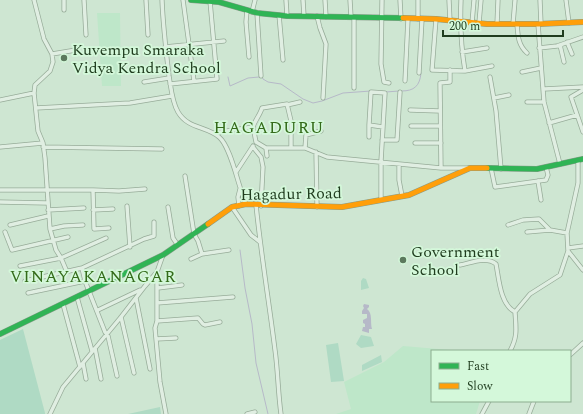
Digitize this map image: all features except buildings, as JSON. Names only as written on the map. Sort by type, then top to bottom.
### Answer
[{"type":"street","points":[[34,0],[44,39],[52,54],[53,62],[50,72],[35,86],[34,93],[38,131],[43,145],[46,168],[46,190],[50,229],[56,250],[61,258],[66,272]]},
{"type":"street","points":[[64,0],[64,10]]},
{"type":"street","points":[[84,0],[86,35]]},
{"type":"street","points":[[146,0],[148,35]]},
{"type":"street","points":[[162,0],[165,47],[174,106],[184,120],[194,126],[214,133],[224,142],[236,172],[240,189],[246,204]]},
{"type":"street","points":[[183,0],[194,81]]},
{"type":"street","points":[[191,0],[219,1],[252,11],[287,16],[436,19],[497,24],[569,24],[583,22]]},
{"type":"street","points":[[249,57],[246,22],[252,11],[255,0]]},
{"type":"street","points":[[286,0],[287,16]]},
{"type":"street","points":[[303,0],[304,16]]},
{"type":"street","points":[[325,0],[326,16]]},
{"type":"street","points":[[350,0],[353,17],[354,88]]},
{"type":"street","points":[[382,0],[381,64],[384,82],[389,83]]},
{"type":"street","points":[[400,0],[401,19]]},
{"type":"street","points":[[418,0],[420,19],[419,73]]},
{"type":"street","points":[[449,0],[450,21]]},
{"type":"street","points":[[461,0],[460,22],[465,71]]},
{"type":"street","points":[[472,23],[474,0]]},
{"type":"street","points":[[479,23],[481,0]]},
{"type":"street","points":[[497,24],[498,0]]},
{"type":"street","points":[[515,0],[515,24],[519,42],[521,47],[527,53]]},
{"type":"street","points":[[540,0],[539,48],[544,102],[560,164]]},
{"type":"street","points":[[566,0],[569,24]]},
{"type":"street","points":[[170,84],[217,78],[210,1]]},
{"type":"street","points":[[252,11],[261,76]]},
{"type":"street","points":[[279,15],[283,60]]},
{"type":"street","points":[[318,16],[320,28],[326,44],[323,98]]},
{"type":"street","points":[[405,81],[408,19]]},
{"type":"street","points":[[436,19],[432,70],[465,71],[492,66]]},
{"type":"street","points":[[539,48],[560,44],[583,37]]},
{"type":"street","points":[[165,47],[224,41]]},
{"type":"street","points":[[567,42],[572,54]]},
{"type":"street","points":[[560,44],[564,62]]},
{"type":"street","points":[[462,52],[487,48]]},
{"type":"street","points":[[52,54],[76,50]]},
{"type":"street","points":[[522,72],[541,68]]},
{"type":"street","points":[[441,168],[440,82],[450,82],[450,70]]},
{"type":"street","points":[[490,77],[494,98],[501,169]]},
{"type":"street","points":[[144,82],[169,78]]},
{"type":"street","points":[[544,89],[583,87]]},
{"type":"street","points":[[583,90],[571,97],[583,132]]},
{"type":"street","points":[[369,137],[370,92],[385,93],[381,161],[381,200]]},
{"type":"street","points":[[382,140],[397,140],[400,92]]},
{"type":"street","points":[[0,100],[34,93]]},
{"type":"street","points":[[494,98],[509,95]]},
{"type":"street","points":[[36,108],[130,103],[172,96]]},
{"type":"street","points":[[236,172],[256,142],[253,127],[262,108],[300,102]]},
{"type":"street","points":[[527,102],[544,102]]},
{"type":"street","points":[[287,105],[291,121],[290,147]]},
{"type":"street","points":[[410,110],[440,111]]},
{"type":"street","points":[[549,123],[577,115]]},
{"type":"street","points":[[369,126],[383,126]]},
{"type":"street","points":[[412,126],[440,126]]},
{"type":"street","points":[[214,133],[253,127]]},
{"type":"street","points":[[305,148],[306,135],[321,131]]},
{"type":"street","points":[[256,142],[266,148],[305,148],[327,157],[381,161],[441,168],[470,168]]},
{"type":"street","points":[[415,142],[441,143]]},
{"type":"street","points":[[0,147],[43,145],[162,149]]},
{"type":"street","points":[[253,147],[260,157],[263,167],[258,205],[260,243],[275,352],[281,414]]},
{"type":"street","points":[[266,148],[267,156]]},
{"type":"street","points":[[316,152],[317,206]]},
{"type":"street","points":[[514,312],[530,294],[560,275],[568,250],[567,233],[578,182],[580,159]]},
{"type":"street","name":"Hagadur Road","points":[[0,334],[163,255],[232,207],[246,204],[342,207],[409,195],[470,168],[537,169],[580,159]]},
{"type":"street","points":[[399,164],[402,196]]},
{"type":"street","points":[[491,168],[495,187],[546,180],[548,175],[546,167]]},
{"type":"street","points":[[185,176],[194,234],[202,254]]},
{"type":"street","points":[[538,181],[541,200]]},
{"type":"street","points":[[0,190],[119,191],[145,189]]},
{"type":"street","points":[[239,206],[238,197],[240,189]]},
{"type":"street","points":[[94,190],[94,229],[109,228]]},
{"type":"street","points":[[0,202],[47,202]]},
{"type":"street","points":[[127,206],[130,247]]},
{"type":"street","points":[[168,207],[173,238],[177,244]]},
{"type":"street","points":[[232,207],[252,235],[260,243]]},
{"type":"street","points":[[48,210],[84,208]]},
{"type":"street","points":[[93,210],[113,209]]},
{"type":"street","points":[[10,225],[48,216]]},
{"type":"street","points":[[508,224],[523,220],[539,219],[550,230]]},
{"type":"street","points":[[25,281],[82,268],[130,247],[144,239],[154,236],[154,222]]},
{"type":"street","points":[[50,229],[64,226],[83,225]]},
{"type":"street","points":[[527,232],[550,230],[567,233]]},
{"type":"street","points":[[5,232],[12,250],[68,237]]},
{"type":"street","points":[[20,266],[61,258],[106,238]]},
{"type":"street","points":[[568,250],[583,246]]},
{"type":"street","points":[[191,259],[202,254],[229,250]]},
{"type":"street","points":[[568,250],[583,270]]},
{"type":"street","points":[[50,414],[63,387],[157,272],[163,255]]},
{"type":"street","points":[[460,265],[487,259],[492,260],[496,264],[505,302],[510,310],[514,312],[516,328],[515,342],[511,350]]},
{"type":"street","points":[[82,268],[85,281],[108,336],[117,376]]},
{"type":"street","points":[[157,272],[157,321],[155,328],[160,382],[166,414]]},
{"type":"street","points":[[28,293],[85,281]]},
{"type":"street","points":[[158,288],[182,285]]},
{"type":"street","points":[[98,310],[141,290]]},
{"type":"street","points":[[77,297],[101,379]]},
{"type":"street","points":[[157,303],[233,297]]},
{"type":"street","points":[[136,298],[150,369]]},
{"type":"street","points":[[63,304],[80,368]]},
{"type":"street","points":[[121,317],[134,372]]},
{"type":"street","points":[[157,321],[198,318],[204,325],[220,322]]},
{"type":"street","points":[[156,339],[176,338]]},
{"type":"street","points":[[571,354],[583,343]]},
{"type":"street","points":[[83,363],[86,379]]},
{"type":"street","points":[[482,414],[488,402]]},
{"type":"street","points":[[529,414],[534,402]]},
{"type":"street","points":[[247,414],[255,412]]},
{"type":"green space","points":[[97,13],[120,13],[121,86],[102,86]]},
{"type":"green space","points":[[363,278],[366,279],[369,288],[361,290],[361,281]]},
{"type":"green space","points":[[23,329],[45,414],[0,414],[0,340]]},
{"type":"green space","points":[[361,335],[371,337],[374,346],[361,348],[356,344]]},
{"type":"green space","points":[[338,343],[344,381],[331,382],[326,345]]},
{"type":"green space","points":[[403,346],[450,350],[431,350],[431,402],[480,402],[476,414],[336,414],[351,409],[344,382],[384,362]]},
{"type":"green space","points":[[381,355],[382,362],[362,371],[362,365]]},
{"type":"green space","points":[[160,407],[161,414],[128,414]]},
{"type":"water","points":[[364,304],[369,305],[367,309],[371,316],[372,329],[369,329],[369,333],[362,331],[363,327],[365,327],[363,320],[367,318],[367,314],[362,314]]},
{"type":"waterway","points":[[402,91],[410,90],[416,87],[421,73]]},
{"type":"waterway","points":[[228,77],[230,86],[248,78],[259,77]]},
{"type":"waterway","points":[[262,77],[268,82],[281,84],[303,99],[313,103],[343,93],[371,91]]},
{"type":"waterway","points":[[386,92],[399,91]]},
{"type":"waterway","points":[[240,250],[252,324],[256,363],[268,414]]},
{"type":"traffic: fast","points":[[191,0],[219,2],[257,13],[287,16],[403,18]]},
{"type":"traffic: fast","points":[[487,168],[537,169],[583,159]]},
{"type":"traffic: fast","points":[[0,334],[163,255],[208,224]]},
{"type":"traffic: slow","points":[[403,18],[436,19],[487,24],[583,22]]},
{"type":"traffic: slow","points":[[208,224],[232,207],[246,204],[342,207],[409,195],[470,168],[487,168]]},
{"type":"place","name":"Kuvempu Smaraka Vidya Kendra School","points":[[64,58]]},
{"type":"place","name":"Government School","points":[[403,260]]},
{"type":"district","name":"HAGADURU","points":[[269,127]]},
{"type":"district","name":"VINAYAKANAGAR","points":[[93,276]]}]
